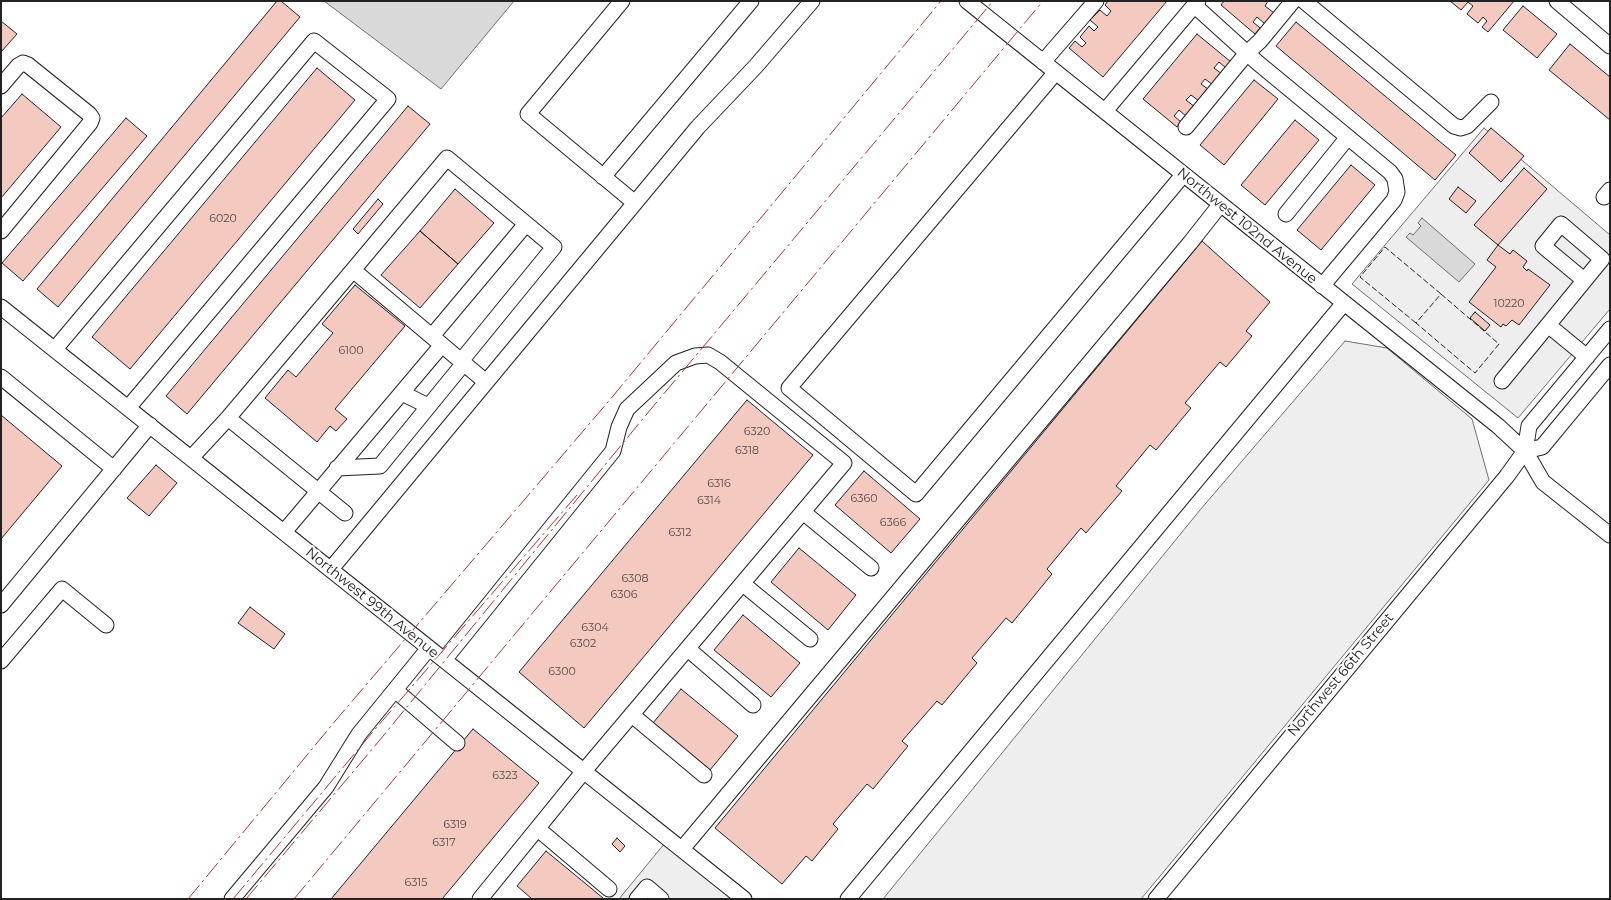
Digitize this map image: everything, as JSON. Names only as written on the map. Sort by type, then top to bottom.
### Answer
[{"type":"street","points":[[622,1],[528,114],[635,203]]},
{"type":"street","points":[[603,177],[751,1]]},
{"type":"street","points":[[331,569],[698,127],[756,66],[812,1]]},
{"type":"street","name":"Northwest 102nd Avenue","points":[[967,1],[1498,426],[1525,451],[1543,482],[1610,535]]},
{"type":"street","points":[[1043,62],[1096,1]]},
{"type":"street","points":[[1186,127],[1293,1]]},
{"type":"street","points":[[1304,1],[1454,126],[1461,128],[1467,126],[1491,102]]},
{"type":"street","points":[[1557,1],[1610,46]]},
{"type":"street","points":[[1105,111],[1196,3],[1247,53],[1393,176],[1397,184],[1394,200],[1322,286]]},
{"type":"street","points":[[55,349],[314,41],[388,99],[128,408]]},
{"type":"street","points":[[1,86],[18,66],[28,64],[90,114],[92,118],[84,131],[1,231]]},
{"type":"street","points":[[1056,72],[789,388],[916,494],[1183,175]]},
{"type":"street","points":[[1286,214],[1348,138]]},
{"type":"street","points":[[191,458],[228,418],[447,158],[554,248],[380,466],[338,468]]},
{"type":"street","points":[[682,849],[1220,205]]},
{"type":"street","points":[[284,532],[402,393],[437,341],[526,224]]},
{"type":"street","points":[[353,270],[486,382]]},
{"type":"street","points":[[1502,382],[1584,280]]},
{"type":"street","points":[[848,899],[1344,303]]},
{"type":"street","name":"Northwest 99th Avenue","points":[[2,310],[55,349],[744,899]]},
{"type":"street","points":[[1548,325],[1587,357]]},
{"type":"street","name":"Northwest 66th Street","points":[[1156,899],[1500,484],[1525,451],[1529,426],[1610,329]]},
{"type":"street","points":[[444,660],[613,451],[626,409],[676,363],[695,356],[708,355],[720,362],[844,463],[584,771],[487,896]]},
{"type":"street","name":"Northwest 66th Street","points":[[1525,451],[1542,447],[1610,365]]},
{"type":"street","points":[[1,377],[114,469]]},
{"type":"street","points":[[402,393],[428,406]]},
{"type":"street","points":[[228,418],[344,513]]},
{"type":"street","points":[[1,606],[150,425]]},
{"type":"street","points":[[803,512],[871,568]]},
{"type":"street","points":[[743,584],[810,639]]},
{"type":"street","points":[[1,661],[62,589],[106,624]]},
{"type":"street","points":[[232,899],[326,787],[359,734],[429,648]]},
{"type":"street","points":[[688,649],[753,705]]},
{"type":"street","points":[[395,690],[457,743]]},
{"type":"street","points":[[632,715],[704,775]]},
{"type":"street","points":[[538,829],[609,889]]},
{"type":"street","points":[[637,899],[647,887],[661,899]]},
{"type":"shaded area","points":[[324,1],[514,1],[441,89]]},
{"type":"shaded area","points":[[1484,128],[1610,235],[1610,309],[1518,418],[1352,284]]},
{"type":"shaded area","points":[[1422,218],[1475,264],[1459,282],[1406,237],[1410,233],[1413,235],[1421,226],[1418,223]]},
{"type":"shaded area","points":[[1345,341],[1387,348],[1472,419],[1489,480],[1141,899],[883,899],[1200,510]]},
{"type":"shaded area","points":[[669,838],[740,899],[619,899]]},
{"type":"building","points":[[277,1],[281,1],[300,17],[58,307],[37,289]]},
{"type":"building","points":[[1108,1],[1167,1],[1103,77],[1069,48],[1075,41],[1082,47],[1086,43],[1080,37],[1089,26],[1094,31],[1098,27],[1090,20],[1100,10],[1107,16],[1111,11],[1105,5]]},
{"type":"building","points":[[1224,1],[1268,1],[1265,6],[1274,13],[1265,24],[1257,17],[1253,22],[1260,28],[1255,34],[1221,5]]},
{"type":"building","points":[[1450,1],[1514,1],[1488,32],[1482,27],[1487,21],[1483,17],[1478,23],[1467,14],[1473,6],[1468,2],[1461,10]]},
{"type":"building","points":[[1523,6],[1557,34],[1537,58],[1503,30]]},
{"type":"building","points":[[1,21],[17,34],[1,52]]},
{"type":"building","points":[[1296,22],[1456,155],[1435,180],[1276,46]]},
{"type":"building","points":[[1197,34],[1231,62],[1226,68],[1219,62],[1214,68],[1222,74],[1213,85],[1205,79],[1201,84],[1208,89],[1199,101],[1191,95],[1186,100],[1195,107],[1187,117],[1179,110],[1174,116],[1181,122],[1177,127],[1143,99]]},
{"type":"building","points":[[1570,44],[1610,77],[1610,120],[1549,70]]},
{"type":"building","points":[[317,68],[355,100],[130,369],[92,337]]},
{"type":"building","points":[[1254,80],[1278,99],[1224,165],[1200,145]]},
{"type":"building","points":[[22,94],[61,127],[1,198],[1,118]]},
{"type":"building","points":[[408,106],[430,124],[187,414],[166,396]]},
{"type":"building","points":[[126,118],[147,136],[23,281],[2,263]]},
{"type":"building","points":[[1295,120],[1319,140],[1265,205],[1241,185]]},
{"type":"building","points":[[1491,128],[1524,156],[1501,182],[1469,153]]},
{"type":"building","points":[[1351,165],[1375,185],[1321,250],[1297,230]]},
{"type":"building","points":[[1524,168],[1547,189],[1498,245],[1474,225]]},
{"type":"building","points":[[1458,187],[1476,201],[1466,213],[1449,199]]},
{"type":"building","points":[[455,189],[494,223],[458,264],[420,231]]},
{"type":"building","points":[[378,199],[383,204],[358,234],[353,229]]},
{"type":"building","points":[[420,231],[458,264],[420,308],[381,275]]},
{"type":"building","points":[[1202,241],[1270,302],[1246,331],[1252,336],[1226,367],[1220,362],[1185,403],[1191,408],[1156,450],[1150,445],[1116,486],[1122,491],[1086,533],[1081,528],[1047,569],[1052,574],[1012,623],[1006,618],[972,658],[977,663],[942,705],[937,701],[902,741],[908,746],[873,789],[867,784],[833,824],[838,829],[812,861],[806,856],[782,884],[715,828]]},
{"type":"building","points":[[1498,245],[1510,254],[1513,250],[1527,261],[1523,267],[1527,271],[1528,269],[1550,285],[1519,325],[1512,320],[1506,326],[1503,324],[1501,327],[1469,302],[1496,267],[1487,260]]},
{"type":"building","points":[[355,285],[405,326],[335,409],[347,419],[336,431],[330,426],[317,442],[265,398],[288,370],[296,377],[333,333],[322,324]]},
{"type":"building","points":[[1475,312],[1490,325],[1485,331],[1470,318]]},
{"type":"building","points":[[747,400],[813,455],[584,728],[519,672]]},
{"type":"building","points":[[1,415],[62,466],[1,539]]},
{"type":"building","points":[[156,465],[177,483],[149,516],[127,498]]},
{"type":"building","points":[[864,471],[920,519],[891,553],[835,505]]},
{"type":"building","points":[[799,548],[856,595],[828,630],[771,582]]},
{"type":"building","points":[[250,607],[285,634],[274,649],[238,623]]},
{"type":"building","points":[[743,615],[800,663],[771,697],[714,650]]},
{"type":"building","points":[[681,689],[738,736],[710,770],[653,723]]},
{"type":"building","points":[[473,729],[539,783],[442,899],[331,899]]},
{"type":"building","points":[[617,838],[625,846],[620,852],[612,844]]},
{"type":"building","points":[[546,851],[603,898],[532,899],[517,886]]},
{"type":"fence","points":[[1416,323],[1360,277],[1385,247],[1441,294]]},
{"type":"fence","points":[[1441,294],[1499,344],[1475,373],[1416,323],[1441,294]]},
{"type":"power","points":[[188,899],[336,720],[608,402],[941,1]]},
{"type":"power","points":[[246,899],[379,741],[641,421],[993,1]]},
{"type":"power","points":[[294,899],[1043,1]]},
{"type":"power","points":[[233,899],[371,734],[577,495]]}]
